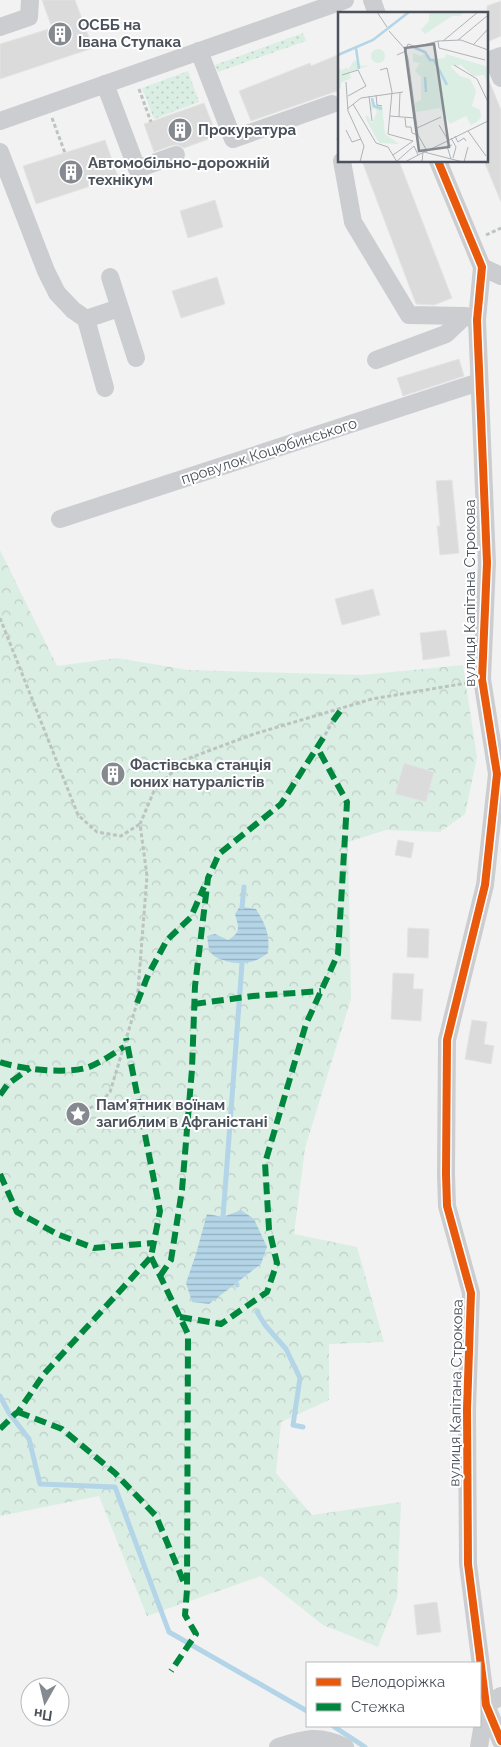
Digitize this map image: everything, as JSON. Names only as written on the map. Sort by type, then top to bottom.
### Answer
[{"type":"street","points":[[0,27],[30,17],[30,0]]},
{"type":"street","points":[[0,121],[345,0]]},
{"type":"street","points":[[372,0],[376,12]]},
{"type":"street","points":[[199,51],[233,139],[332,104]]},
{"type":"street","points":[[501,56],[493,59],[501,78]]},
{"type":"street","points":[[105,84],[137,169],[176,156]]},
{"type":"street","points":[[0,152],[46,271],[57,293],[73,310],[86,319],[105,388]]},
{"type":"street","points":[[342,162],[354,222],[408,315],[471,318]]},
{"type":"street","name":"вулиця Капітана Строкова","points":[[438,162],[482,267],[471,318],[479,382],[494,564],[482,679],[497,774],[485,885],[447,1040],[446,1174],[447,1206],[471,1292],[467,1409],[468,1564],[501,1741]]},
{"type":"street","points":[[482,267],[501,276]]},
{"type":"street","points":[[110,277],[136,358]]},
{"type":"street","points":[[86,319],[119,308]]},
{"type":"street","points":[[376,360],[446,334],[471,318]]},
{"type":"street","name":"провулок Коцюбинського","points":[[60,519],[479,382]]},
{"type":"street","points":[[479,1747],[494,1701]]},
{"type":"street","points":[[278,1747],[307,1738],[332,1741],[345,1747]]},
{"type":"path","points":[[137,85],[151,122]]},
{"type":"path","points":[[51,116],[65,153]]},
{"type":"path","points":[[0,618],[78,815],[97,832],[121,836],[140,824]]},
{"type":"path","points":[[78,1114],[100,1104],[110,1092],[137,1003],[146,876],[140,824],[154,791],[184,760],[254,734],[372,699],[482,679]]},
{"type":"path","points":[[325,735],[333,721]]},
{"type":"green space","points":[[303,33],[306,41],[218,72],[215,65]]},
{"type":"green space","points":[[188,71],[199,102],[154,119],[142,88]]},
{"type":"green space","points":[[0,550],[57,666],[117,658],[188,670],[362,675],[463,665],[477,757],[465,814],[440,832],[386,830],[348,842],[351,999],[305,1148],[294,1234],[357,1247],[384,1342],[329,1344],[329,1400],[281,1422],[276,1473],[312,1515],[401,1502],[397,1598],[378,1647],[323,1625],[261,1576],[147,1616],[99,1496],[0,1516]]},
{"type":"water","points":[[242,907],[256,909],[268,935],[268,953],[252,962],[229,962],[212,954],[209,950],[207,936],[215,934],[228,940],[235,935],[238,929],[235,914]]},
{"type":"water","points":[[241,1210],[254,1219],[267,1247],[261,1264],[209,1304],[192,1302],[186,1283],[207,1214],[223,1217]]},
{"type":"building","name":"ОСББ на Івана Ступака","points":[[42,0],[75,0],[93,48],[0,79],[0,44],[52,28]]},
{"type":"building","points":[[501,1],[501,36],[488,42],[488,12],[487,6]]},
{"type":"building","points":[[338,55],[338,91],[251,121],[239,91],[310,63],[311,66]]},
{"type":"building","points":[[488,78],[501,110],[501,202],[484,162],[488,162]]},
{"type":"building","name":"Прокуратура","points":[[204,103],[217,136],[184,148],[173,145],[154,152],[144,124]]},
{"type":"building","name":"Автомобільно-дорожній технікум","points":[[105,140],[118,177],[36,204],[23,166]]},
{"type":"building","points":[[362,162],[399,162],[452,298],[434,305],[416,304]]},
{"type":"building","points":[[215,200],[223,227],[188,238],[180,211]]},
{"type":"building","points":[[217,277],[225,304],[181,318],[172,291]]},
{"type":"building","points":[[459,359],[464,376],[403,396],[397,378]]},
{"type":"building","points":[[452,480],[459,553],[440,555],[437,526],[440,526],[436,481]]},
{"type":"building","points":[[373,589],[380,615],[342,625],[335,599]]},
{"type":"building","points":[[446,630],[450,656],[423,660],[420,633]]},
{"type":"building","points":[[404,763],[434,772],[426,802],[395,794]]},
{"type":"building","points":[[398,840],[414,843],[411,858],[395,855]]},
{"type":"building","points":[[408,928],[429,929],[428,958],[407,957]]},
{"type":"building","points":[[393,973],[414,974],[413,989],[423,989],[421,1021],[391,1019]]},
{"type":"building","points":[[472,1020],[487,1022],[484,1044],[494,1046],[491,1064],[465,1059]]},
{"type":"building","points":[[437,1602],[441,1632],[417,1635],[414,1605]]},
{"type":"waterway","points":[[242,907],[244,887]]},
{"type":"waterway","points":[[223,1217],[242,964]]},
{"type":"waterway","points":[[257,1312],[265,1325],[286,1349],[300,1378],[293,1425],[303,1427]]},
{"type":"waterway","points":[[0,1396],[9,1413],[29,1439],[40,1484],[115,1487],[169,1632],[306,1710]]},
{"type":"waterway","points":[[335,1727],[365,1747]]},
{"type":"marked path","points":[[333,721],[343,707]]},
{"type":"marked path","points":[[160,1276],[171,1260],[182,1190],[192,1069],[195,986],[208,878],[219,854],[281,804],[325,735]]},
{"type":"marked path","points":[[180,1317],[221,1324],[267,1292],[277,1263],[269,1229],[265,1163],[306,1024],[338,954],[347,802],[317,747]]},
{"type":"marked path","points":[[137,1003],[148,975],[167,940],[191,917],[204,887]]},
{"type":"marked path","points":[[194,1004],[253,996],[321,991]]},
{"type":"marked path","points":[[0,1429],[18,1412],[44,1374],[151,1257],[160,1211],[126,1038]]},
{"type":"marked path","points":[[0,1062],[42,1070],[77,1070],[96,1064],[124,1047]]},
{"type":"marked path","points":[[0,1095],[8,1084],[30,1068]]},
{"type":"marked path","points":[[0,1174],[17,1212],[57,1234],[94,1248],[154,1243]]},
{"type":"marked path","points":[[151,1257],[188,1334],[187,1590],[185,1615],[196,1634],[171,1671]]},
{"type":"marked path","points":[[18,1412],[62,1429],[115,1473],[156,1516],[185,1585]]},
{"type":"cycle path","points":[[438,162],[482,267],[477,320],[487,563],[482,679],[497,774],[485,885],[447,1040],[447,1206],[471,1293],[467,1409],[468,1564],[481,1662]]},
{"type":"cycle path","points":[[481,1666],[486,1705],[501,1741]]},
{"type":"place","name":"ОСББ на Івана Ступака","points":[[60,34]]},
{"type":"place","name":"Прокуратура","points":[[180,130]]},
{"type":"place","name":"Автомобільно-дорожній технікум","points":[[71,172]]},
{"type":"place","name":"Фастівська станція юних натуралістів","points":[[113,774]]},
{"type":"place","name":"Пам’ятник воїнам загиблим в Афганістані","points":[[78,1114]]}]
